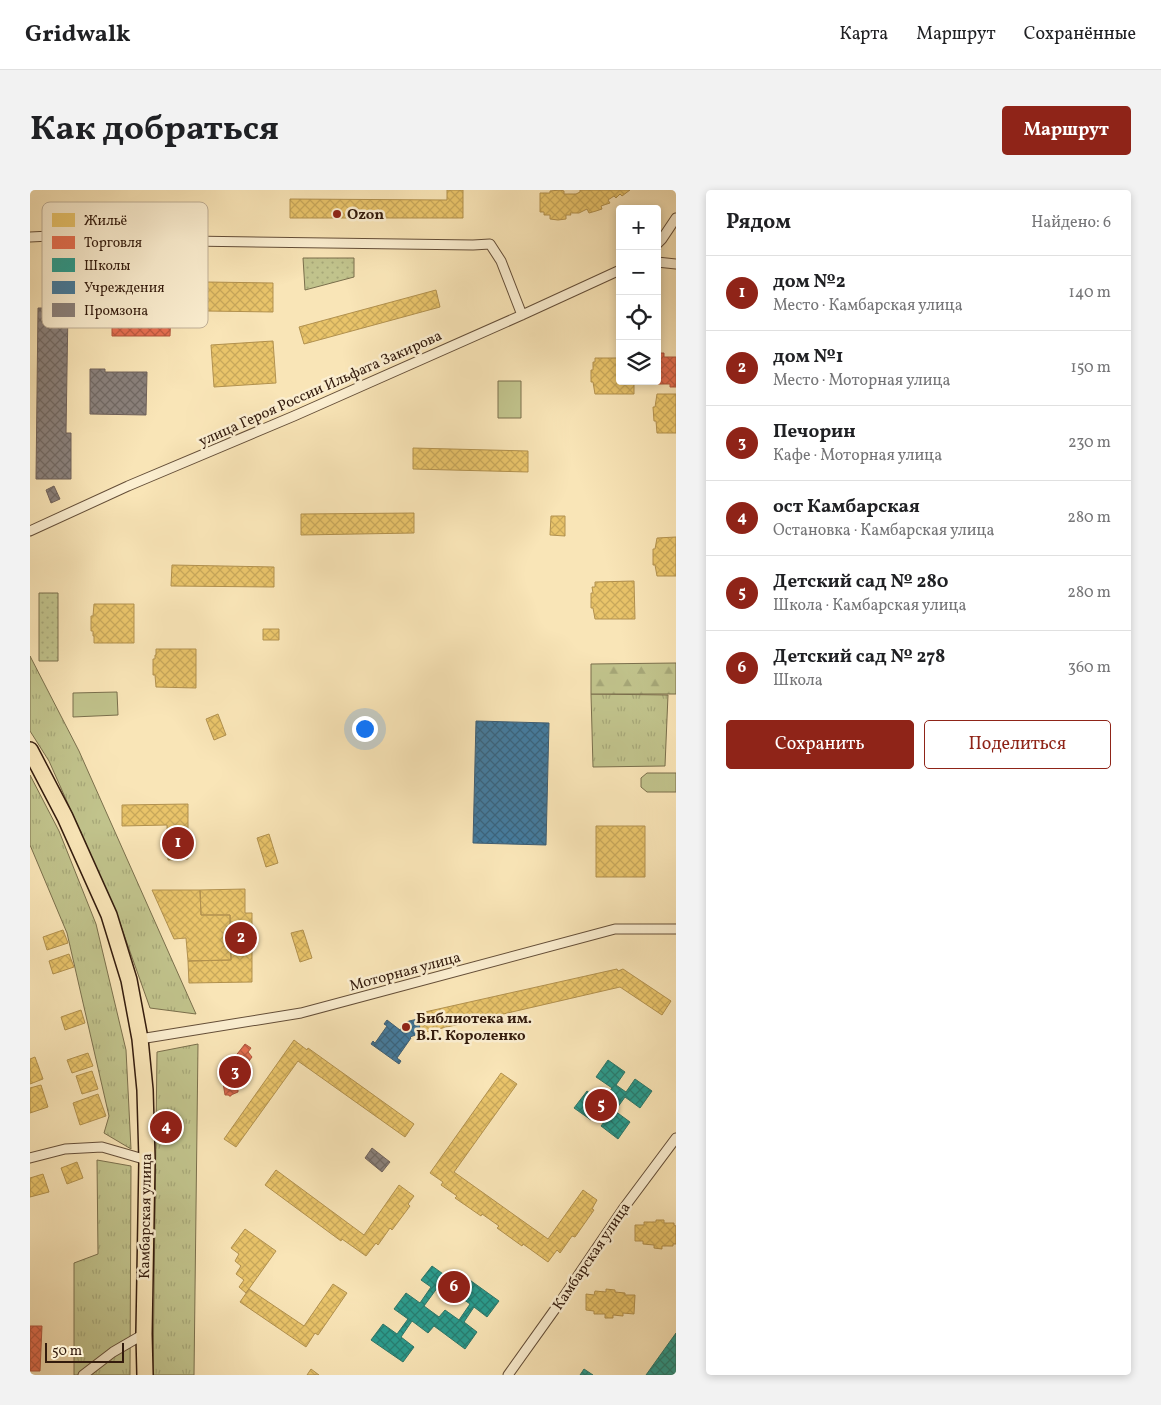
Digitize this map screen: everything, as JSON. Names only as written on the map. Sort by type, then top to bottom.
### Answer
[{"type":"main road","name":"Камбарская улица","points":[[30,750],[65,817],[109,915],[129,980],[140,1039],[146,1090],[145,1375]]},
{"type":"street","points":[[661,240],[676,218]]},
{"type":"street","points":[[208,241],[490,244],[501,260],[522,315]]},
{"type":"street","points":[[661,262],[676,264]]},
{"type":"street","name":"улица Героя России Ильфата Закирова","points":[[30,531],[136,482],[294,416],[616,272]]},
{"type":"street","name":"Моторная улица","points":[[140,1039],[301,1012],[615,929],[676,929]]},
{"type":"street","name":"Камбарская улица","points":[[508,1375],[623,1209],[676,1138]]},
{"type":"street","points":[[30,1158],[65,1149],[102,1147],[147,1160]]},
{"type":"street","points":[[83,1375],[113,1352],[144,1334]]},
{"type":"green space","points":[[303,258],[354,258],[354,277],[305,290]]},
{"type":"green space","points":[[498,381],[521,381],[521,418],[498,418]]},
{"type":"green space","points":[[39,593],[58,593],[58,661],[39,661]]},
{"type":"green space","points":[[30,656],[79,751],[196,1014],[150,1008],[116,912],[49,761],[30,731]]},
{"type":"green space","points":[[676,663],[676,694],[591,694],[591,664]]},
{"type":"green space","points":[[117,692],[118,715],[73,717],[73,693]]},
{"type":"green space","points":[[591,694],[668,695],[665,766],[593,767]]},
{"type":"green space","points":[[647,773],[676,773],[676,792],[647,792],[641,787],[641,778]]},
{"type":"green space","points":[[30,775],[59,831],[96,924],[126,1050],[131,1149],[104,1133],[109,1116],[67,933],[30,845]]},
{"type":"green space","points":[[198,1044],[194,1375],[153,1375],[157,1052]]},
{"type":"green space","points":[[97,1160],[131,1166],[130,1375],[74,1375],[74,1263],[98,1254]]},
{"type":"building: Жильё","points":[[447,190],[463,190],[463,218],[290,218],[290,199],[447,200]]},
{"type":"building: Жильё","points":[[580,190],[630,190],[622,196],[620,194],[616,198],[614,196],[608,200],[610,203],[601,206],[602,209],[589,213],[587,209],[579,213],[570,213],[571,215],[566,215],[566,219],[550,219],[550,215],[544,215],[544,212],[540,212],[540,193],[564,191],[564,194],[576,194]]},
{"type":"building: Жильё","points":[[208,282],[273,283],[273,312],[208,311]]},
{"type":"building: Жильё","points":[[436,290],[440,307],[304,344],[299,327]]},
{"type":"building: Жильё","points":[[273,341],[276,383],[214,387],[211,345]]},
{"type":"building: Жильё","points":[[595,358],[616,358],[616,385],[634,385],[634,394],[595,394],[593,382],[591,382],[591,370],[593,370],[593,362],[595,362]]},
{"type":"building: Жильё","points":[[657,394],[676,394],[676,433],[657,433],[653,407],[655,407]]},
{"type":"building: Жильё","points":[[413,448],[528,451],[528,472],[413,469]]},
{"type":"building: Жильё","points":[[414,513],[414,533],[301,535],[301,514]]},
{"type":"building: Жильё","points":[[551,516],[565,516],[565,536],[550,535]]},
{"type":"building: Жильё","points":[[676,537],[676,576],[657,576],[655,565],[653,565],[653,549],[655,549],[657,538]]},
{"type":"building: Жильё","points":[[172,565],[274,567],[274,587],[171,586]]},
{"type":"building: Жильё","points":[[634,581],[635,619],[595,619],[593,608],[591,608],[591,593],[593,593],[592,587],[595,587],[595,582]]},
{"type":"building: Жильё","points":[[94,604],[134,604],[134,643],[94,643],[93,631],[91,631],[91,616],[93,616]]},
{"type":"building: Жильё","points":[[263,629],[279,629],[279,640],[263,640]]},
{"type":"building: Жильё","points":[[156,649],[196,649],[196,688],[156,687],[155,675],[153,675],[153,659],[155,659]]},
{"type":"building: Жильё","points":[[218,714],[226,735],[214,740],[206,719]]},
{"type":"building: Жильё","points":[[188,804],[188,859],[168,860],[167,825],[122,826],[122,805]]},
{"type":"building: Жильё","points":[[596,826],[645,826],[645,877],[596,877]]},
{"type":"building: Жильё","points":[[269,834],[278,863],[266,867],[257,838]]},
{"type":"building: Жильё","points":[[245,889],[245,913],[252,913],[252,982],[189,983],[188,961],[231,960],[230,915],[201,915],[200,890]]},
{"type":"building: Жильё","points":[[152,890],[200,890],[201,915],[230,915],[231,960],[188,961],[186,938],[174,939]]},
{"type":"building: Жильё","points":[[63,930],[68,943],[47,950],[43,937]]},
{"type":"building: Жильё","points":[[303,930],[312,958],[300,962],[291,933]]},
{"type":"building: Жильё","points":[[69,954],[74,967],[53,974],[49,961]]},
{"type":"building: Жильё","points":[[617,969],[618,971],[623,969],[671,1001],[662,1015],[620,987],[421,1033],[416,1014]]},
{"type":"building: Жильё","points":[[81,1010],[85,1023],[65,1030],[61,1017]]},
{"type":"building: Жильё","points":[[294,1040],[414,1124],[405,1137],[298,1061],[236,1147],[224,1139]]},
{"type":"building: Жильё","points":[[88,1053],[93,1066],[72,1073],[67,1060]]},
{"type":"building: Жильё","points":[[35,1057],[43,1079],[30,1084],[30,1059]]},
{"type":"building: Жильё","points":[[92,1071],[98,1089],[82,1094],[76,1076]]},
{"type":"building: Жильё","points":[[501,1073],[517,1084],[454,1172],[548,1239],[583,1190],[597,1200],[592,1209],[594,1210],[575,1237],[572,1236],[560,1253],[557,1250],[548,1262],[497,1228],[499,1226],[482,1214],[481,1216],[455,1198],[457,1196],[441,1185],[443,1182],[430,1173]]},
{"type":"building: Жильё","points":[[41,1085],[48,1107],[30,1113],[30,1088]]},
{"type":"building: Жильё","points":[[98,1094],[106,1116],[80,1125],[73,1103]]},
{"type":"building: Жильё","points":[[77,1162],[83,1178],[67,1184],[61,1168]]},
{"type":"building: Жильё","points":[[276,1170],[364,1235],[399,1185],[414,1196],[408,1204],[410,1206],[392,1230],[390,1228],[378,1245],[376,1243],[366,1256],[342,1239],[341,1241],[265,1185]]},
{"type":"building: Жильё","points":[[43,1174],[49,1192],[30,1197],[30,1178]]},
{"type":"building: Жильё","points":[[656,1220],[664,1220],[664,1223],[674,1223],[676,1226],[676,1244],[673,1244],[673,1246],[662,1246],[662,1249],[654,1248],[654,1245],[643,1244],[643,1241],[635,1241],[635,1225],[644,1225],[644,1222],[656,1222]]},
{"type":"building: Жильё","points":[[245,1229],[276,1251],[246,1293],[239,1287],[244,1280],[236,1274],[241,1266],[235,1261],[239,1254],[231,1248]]},
{"type":"building: Жильё","points":[[333,1284],[347,1293],[318,1335],[315,1333],[306,1347],[240,1302],[249,1289],[304,1326]]},
{"type":"building: Жильё","points":[[606,1289],[625,1293],[625,1295],[635,1295],[634,1314],[623,1313],[623,1316],[613,1315],[613,1318],[605,1318],[605,1314],[594,1314],[594,1311],[586,1310],[586,1294],[594,1295],[595,1291],[606,1292]]},
{"type":"building: Жильё","points":[[311,1369],[319,1375],[307,1375]]},
{"type":"building: Торговля","points":[[112,328],[170,328],[170,336],[112,336]]},
{"type":"building: Торговля","points":[[661,353],[664,353],[664,357],[676,357],[676,387],[670,387],[670,384],[661,384]]},
{"type":"building: Торговля","points":[[245,1044],[251,1048],[248,1052],[252,1057],[249,1061],[252,1069],[244,1075],[244,1083],[238,1086],[238,1092],[231,1096],[225,1095],[220,1064],[230,1063]]},
{"type":"building: Торговля","points":[[30,1326],[42,1326],[40,1371],[30,1371]]},
{"type":"building: Школы","points":[[608,1060],[625,1072],[616,1085],[626,1092],[635,1079],[652,1091],[640,1108],[625,1097],[615,1111],[630,1122],[618,1139],[601,1126],[610,1114],[601,1107],[591,1120],[574,1108],[587,1091],[602,1102],[612,1088],[596,1077]]},
{"type":"building: Школы","points":[[432,1266],[446,1276],[424,1306],[439,1317],[445,1310],[459,1320],[470,1304],[456,1294],[467,1278],[499,1301],[487,1317],[474,1307],[464,1322],[477,1332],[465,1349],[434,1326],[428,1333],[412,1321],[401,1337],[414,1347],[403,1362],[371,1340],[383,1324],[397,1334],[408,1319],[394,1309],[406,1293],[420,1303],[431,1287],[421,1280]]},
{"type":"building: Школы","points":[[676,1333],[676,1375],[646,1375]]},
{"type":"building: Школы","points":[[584,1369],[593,1375],[580,1375]]},
{"type":"building: Учреждения","points":[[476,721],[549,723],[546,845],[473,843]]},
{"type":"building: Учреждения","points":[[418,1019],[421,1033],[410,1037],[397,1058],[401,1061],[399,1064],[371,1044],[373,1041],[375,1043],[387,1026],[384,1024],[387,1020],[400,1030],[404,1024]]},
{"type":"building: Промзона","points":[[38,308],[42,308],[42,328],[68,328],[66,433],[71,433],[71,479],[36,479]]},
{"type":"building: Промзона","points":[[90,369],[105,369],[105,372],[147,372],[146,415],[90,414]]},
{"type":"building: Промзона","points":[[54,486],[60,499],[51,503],[46,490]]},
{"type":"building: Промзона","points":[[372,1148],[390,1162],[382,1172],[365,1158]]},
{"type":"place","name":"Ozon","points":[[337,214]]},
{"type":"place","name":"дом №2","points":[[178,843]]},
{"type":"place","name":"дом №1","points":[[241,938]]},
{"type":"place","name":"Библиотека им. В.Г. Короленко","points":[[406,1027]]},
{"type":"place","name":"Печорин","points":[[235,1072]]},
{"type":"place","name":"Детский сад № 280","points":[[601,1105]]},
{"type":"place","name":"ост Камбарская","points":[[166,1127]]},
{"type":"place","name":"Детский сад № 278","points":[[454,1287]]}]
